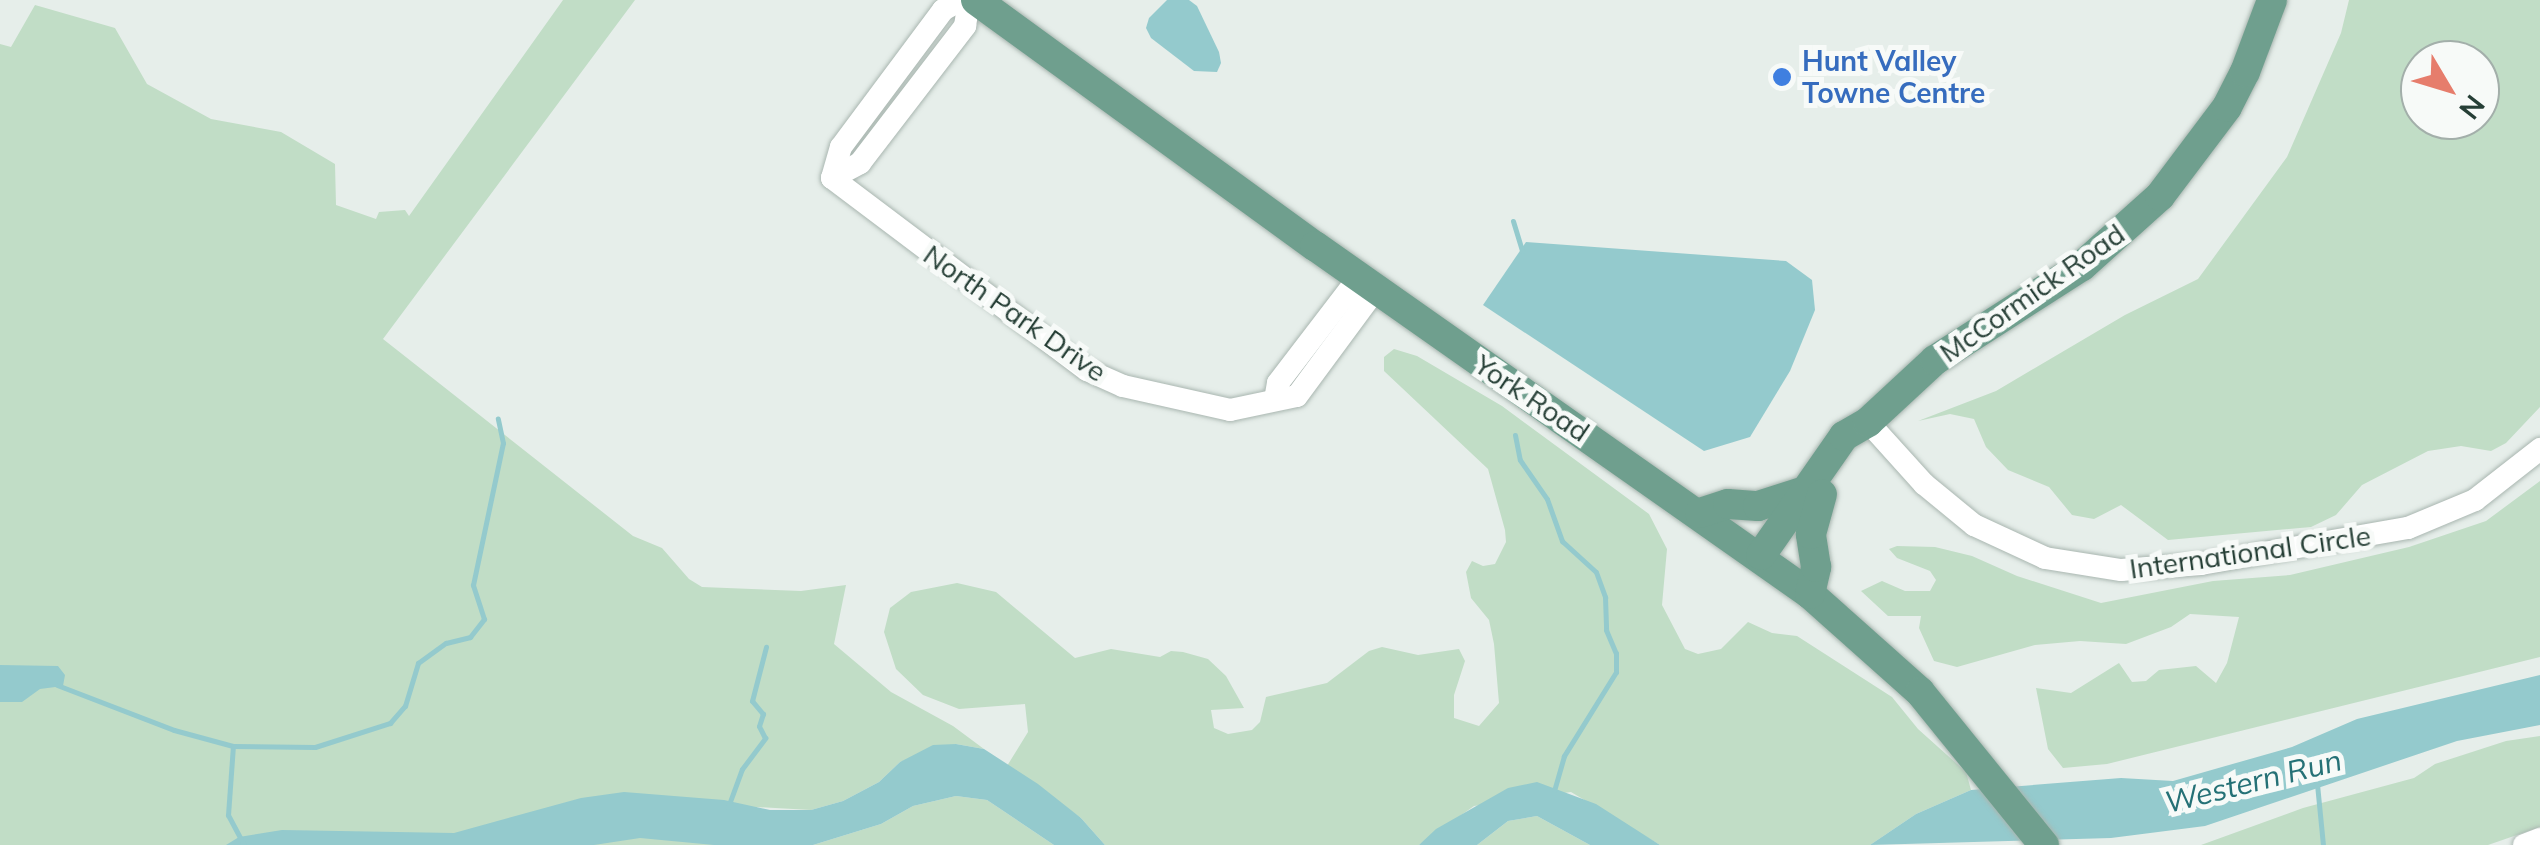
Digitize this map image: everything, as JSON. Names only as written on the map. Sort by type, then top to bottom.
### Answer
[{"type":"main road","name":"York Road","points":[[969,0],[1810,594],[1920,692],[1988,771],[2044,845]]},
{"type":"main road","name":"McCormick Road","points":[[1766,560],[1868,422],[1935,360],[2082,266],[2160,196],[2227,107],[2245,72],[2272,0]]},
{"type":"main road","points":[[1700,513],[1728,504],[1758,506],[1813,492],[1811,534],[1816,567],[1810,594]]},
{"type":"street","name":"North Park Drive","points":[[969,0],[965,26],[860,163],[832,178],[1097,376],[1230,410],[1276,400],[1278,383],[1368,283]]},
{"type":"street","name":"International Circle","points":[[1868,422],[1924,484],[1974,526],[2044,558],[2121,570],[2201,564],[2408,528],[2474,500],[2540,449]]},
{"type":"street","points":[[2524,845],[2540,839]]},
{"type":"green space","points":[[563,0],[635,0],[383,339],[633,536],[662,548],[689,579],[702,587],[801,591],[846,585],[834,644],[891,692],[953,726],[984,749],[956,744],[900,762],[879,782],[843,801],[811,810],[757,807],[763,845],[0,845],[0,44],[11,47],[35,5],[115,28],[147,84],[211,119],[281,132],[335,164],[336,205],[376,219],[379,212],[405,210],[409,216]]},
{"type":"green space","points":[[2349,0],[2540,0],[2540,407],[2506,443],[2491,451],[2461,446],[2428,451],[2362,485],[2336,515],[2311,527],[2168,540],[2121,505],[2094,519],[2072,515],[2049,487],[2008,470],[1986,447],[1974,419],[1950,414],[1918,421],[1996,391],[2125,315],[2198,279],[2287,157],[2341,33]]},
{"type":"green space","points":[[1394,349],[1417,356],[1502,406],[1649,514],[1667,549],[1662,605],[1685,649],[1698,654],[1721,649],[1748,622],[1772,633],[1797,636],[1892,697],[1918,729],[1966,772],[1971,790],[1916,814],[1870,845],[1660,845],[1571,792],[1474,806],[1419,845],[1105,845],[1081,818],[1007,766],[1028,732],[1025,704],[959,709],[923,695],[896,669],[884,632],[890,608],[911,592],[957,583],[996,592],[1075,658],[1111,649],[1160,657],[1171,651],[1183,652],[1208,659],[1226,676],[1244,708],[1211,710],[1214,728],[1228,734],[1252,730],[1260,722],[1266,697],[1327,683],[1369,651],[1382,647],[1418,655],[1459,649],[1465,661],[1454,695],[1454,718],[1479,726],[1499,703],[1489,620],[1471,598],[1466,572],[1472,561],[1483,566],[1495,564],[1506,542],[1505,530],[1488,469],[1384,371],[1384,357]]},
{"type":"green space","points":[[2540,481],[2540,657],[2107,764],[2063,768],[2048,749],[2036,688],[2071,693],[2119,663],[2132,682],[2146,681],[2159,670],[2196,666],[2216,683],[2227,663],[2239,617],[2190,614],[2171,627],[2126,644],[2080,641],[2035,645],[1957,667],[1934,661],[1919,628],[1921,616],[1888,616],[1861,591],[1882,581],[1905,591],[1930,591],[1936,580],[1930,571],[1897,558],[1889,549],[1897,546],[1935,547],[1972,556],[2017,576],[2101,603],[2213,581],[2290,575],[2409,547],[2486,521]]},
{"type":"green space","points":[[2540,736],[2540,827],[2488,845],[2201,845],[2303,808],[2414,778],[2435,764],[2506,741]]},
{"type":"green space","points":[[956,796],[987,800],[1054,845],[813,845],[881,824],[913,806]]},
{"type":"green space","points":[[1537,816],[1590,845],[1477,845],[1508,821]]},
{"type":"water","points":[[1167,0],[1189,0],[1197,6],[1219,52],[1221,63],[1217,72],[1194,71],[1151,38],[1146,28],[1149,18]]},
{"type":"water","points":[[1526,242],[1786,261],[1812,280],[1815,310],[1790,371],[1750,437],[1704,451],[1483,305]]},
{"type":"water","points":[[0,665],[58,666],[65,675],[63,686],[40,689],[22,702],[0,702]]},
{"type":"water","name":"Western Run","points":[[2540,675],[2540,725],[2457,741],[2205,826],[2111,838],[1870,845],[1916,814],[1971,790],[2121,778],[2173,781],[2292,747],[2357,719]]},
{"type":"water","points":[[933,745],[984,749],[1038,784],[1081,818],[1105,845],[1054,845],[987,800],[956,796],[913,806],[881,824],[813,845],[714,845],[640,838],[594,845],[226,845],[239,837],[282,830],[454,833],[581,798],[624,792],[724,800],[770,810],[811,810],[843,801],[879,782],[900,762]]},
{"type":"water","points":[[1537,782],[1596,804],[1660,845],[1590,845],[1537,816],[1508,821],[1477,845],[1419,845],[1436,829],[1508,788]]},
{"type":"waterway","points":[[1513,221],[1522,251]]},
{"type":"waterway","points":[[244,845],[228,815],[233,746],[315,747],[390,723],[405,706],[418,663],[446,643],[470,637],[484,619],[473,585],[503,443],[498,419]]},
{"type":"waterway","points":[[1515,435],[1520,460],[1547,499],[1562,541],[1596,572],[1605,597],[1606,630],[1616,653],[1616,672],[1564,756],[1554,790]]},
{"type":"waterway","points":[[728,807],[742,769],[765,738],[759,726],[763,714],[752,701],[766,647]]},
{"type":"waterway","points":[[57,685],[174,730],[233,746]]},
{"type":"waterway","name":"Western Run","points":[[2317,784],[2323,845]]},
{"type":"place","name":"Hunt Valley Towne Centre","points":[[1782,77]]}]
